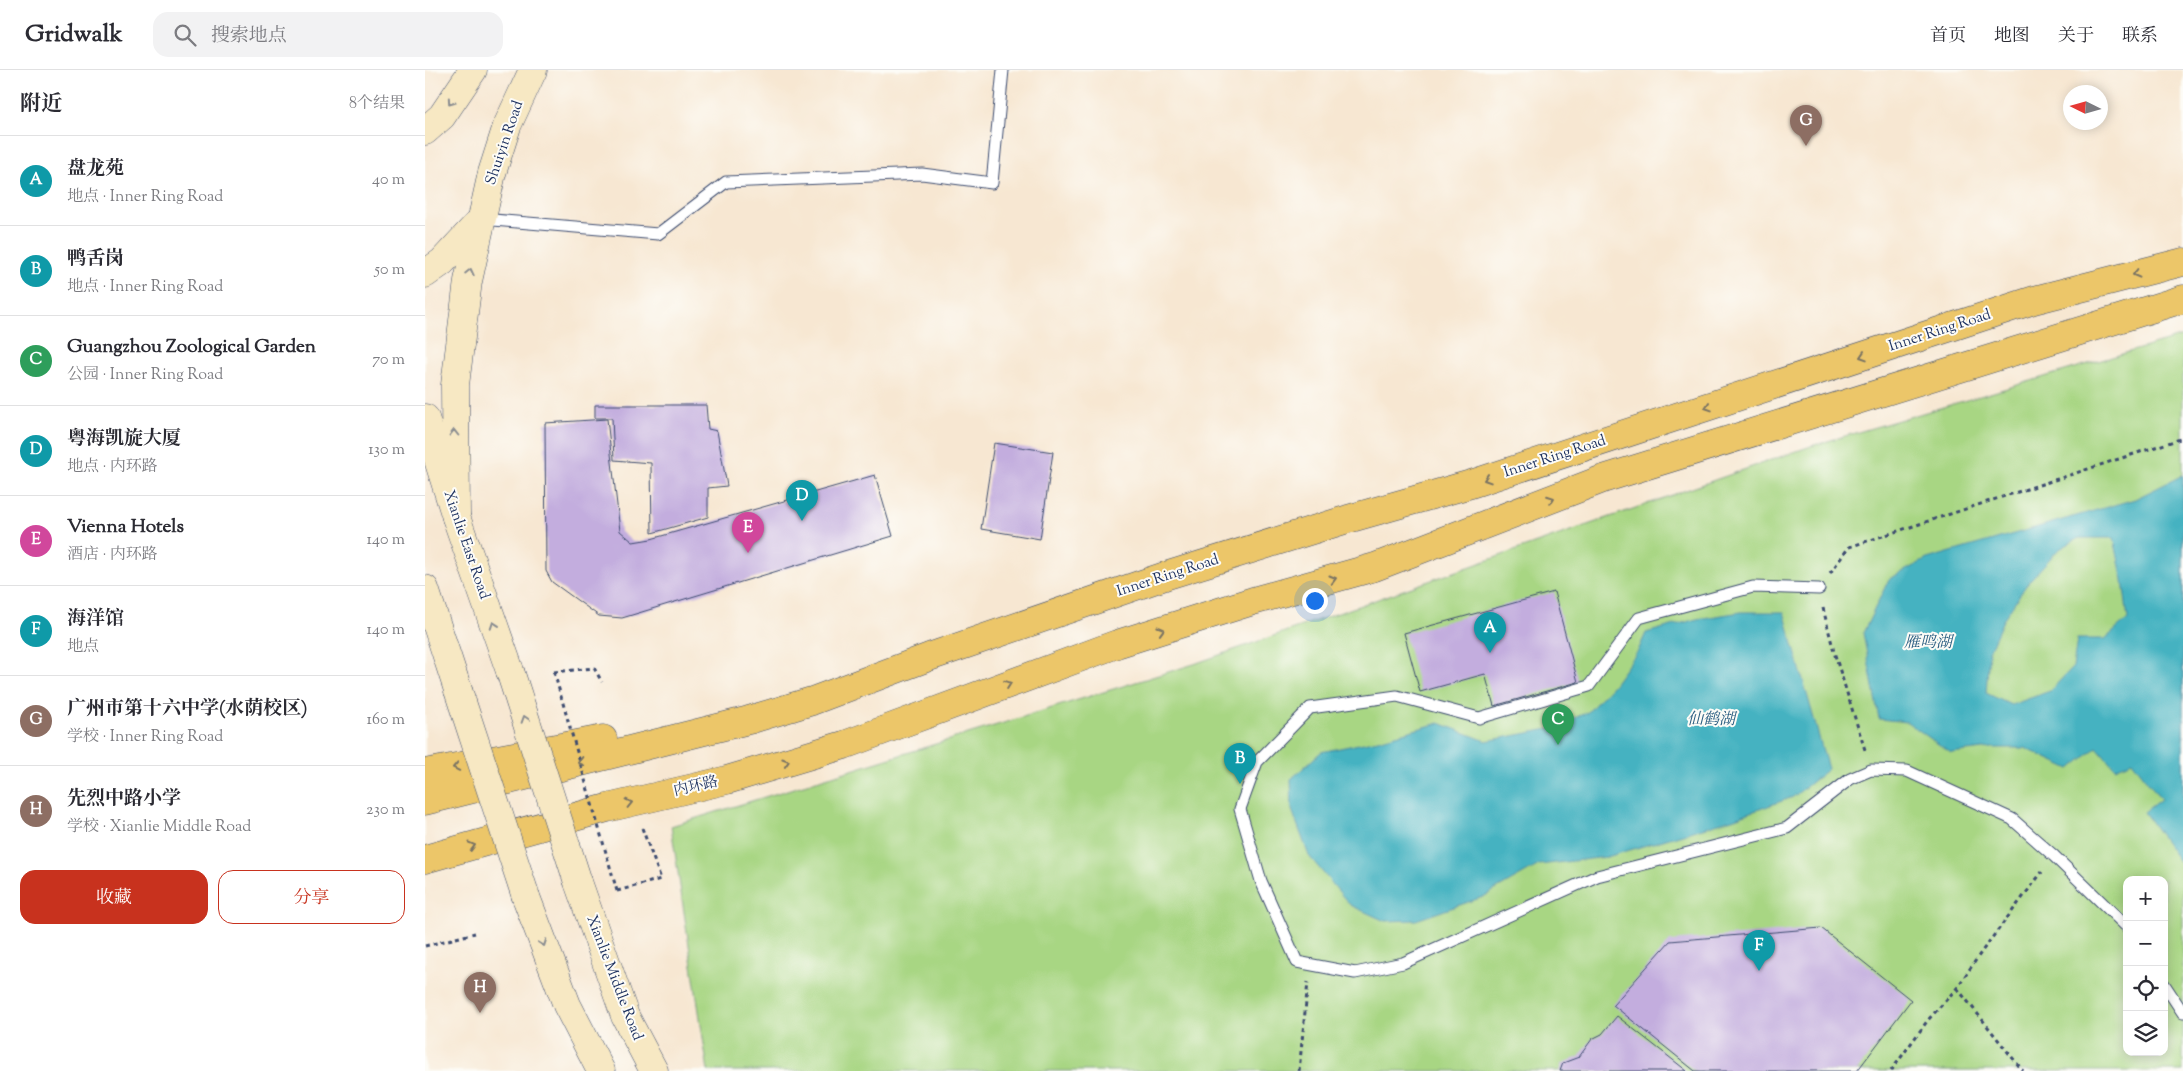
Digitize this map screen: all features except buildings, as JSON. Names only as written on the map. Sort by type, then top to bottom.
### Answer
[{"type":"highway","name":"Inner Ring Road","points":[[929,657],[1165,576],[1339,522],[1471,484],[2034,300],[2183,262]]},
{"type":"highway","name":"内环路","points":[[425,859],[607,808],[727,780],[844,745],[1117,644],[1375,567],[1603,479],[2183,299]]},
{"type":"highway","points":[[425,773],[645,730],[823,688],[929,657]]},
{"type":"highway","points":[[425,801],[749,720],[812,701],[929,657]]},
{"type":"main road","points":[[425,131],[441,116],[473,70]]},
{"type":"main road","name":"Shuiyin Road","points":[[456,517],[454,432],[458,348],[467,281],[493,173],[507,126],[533,70]]},
{"type":"main road","points":[[425,274],[442,262],[482,219]]},
{"type":"main road","name":"Xianlie East Road","points":[[425,418],[456,517],[578,882]]},
{"type":"main road","points":[[425,589],[527,897],[567,1005],[601,1071]]},
{"type":"main road","name":"Xianlie Middle Road","points":[[578,882],[625,1016],[654,1071]]},
{"type":"lane","points":[[482,219],[658,234],[726,182],[923,174],[991,183],[1003,70]]},
{"type":"lane","points":[[1819,589],[1753,587],[1639,618],[1589,686],[1479,718],[1397,696],[1310,708],[1257,762],[1240,809],[1261,881],[1297,962],[1355,973],[1403,963],[1597,876],[1787,828],[1850,778],[1871,770],[1907,771],[2012,819],[2054,856],[2123,923]]},
{"type":"lane","points":[[2168,990],[2183,1013]]},
{"type":"path","points":[[1871,770],[1833,652],[1819,589],[1849,547],[2183,438]]},
{"type":"path","points":[[602,682],[594,668],[554,672],[617,891],[661,879],[641,826]]},
{"type":"path","points":[[1891,1071],[1927,1020],[1957,988],[1982,951],[2054,856]]},
{"type":"path","points":[[425,946],[475,933]]},
{"type":"path","points":[[1299,1071],[1310,964]]},
{"type":"path","points":[[1957,988],[2023,1071]]},
{"type":"green space","points":[[2183,336],[2183,1071],[708,1071],[671,826],[1194,664],[1811,446]]},
{"type":"water","name":"雁鸣湖","points":[[2183,475],[2183,867],[2144,812],[2161,799],[2132,761],[2115,768],[2097,747],[2070,769],[2025,748],[1991,748],[1951,753],[1907,722],[1879,719],[1863,633],[1889,579],[1927,559],[2135,499]],"holes":[[[2079,538],[2114,538],[2123,581],[2128,619],[2105,639],[2077,639],[2073,667],[2050,691],[2011,705],[1986,693],[1989,651],[2004,618],[2029,581],[2058,550]]]},
{"type":"water","name":"仙鹤湖","points":[[1741,612],[1784,612],[1828,769],[1793,797],[1732,819],[1607,857],[1539,865],[1483,897],[1416,920],[1385,921],[1350,905],[1309,856],[1292,810],[1291,779],[1321,752],[1378,740],[1439,723],[1486,741],[1549,729],[1588,712],[1614,684],[1638,651],[1646,633],[1697,619]]},
{"type":"place","name":"广州市第十六中学(水荫校区)","points":[[1806,146]]},
{"type":"place","name":"粤海凯旋大厦","points":[[802,521]]},
{"type":"place","name":"Vienna Hotels","points":[[748,553]]},
{"type":"place","name":"盘龙苑","points":[[1490,653]]},
{"type":"place","name":"Guangzhou Zoological Garden","points":[[1558,745]]},
{"type":"place","name":"鸭舌岗","points":[[1240,784]]},
{"type":"place","name":"海洋馆","points":[[1759,971]]},
{"type":"place","name":"先烈中路小学","points":[[480,1013]]}]
